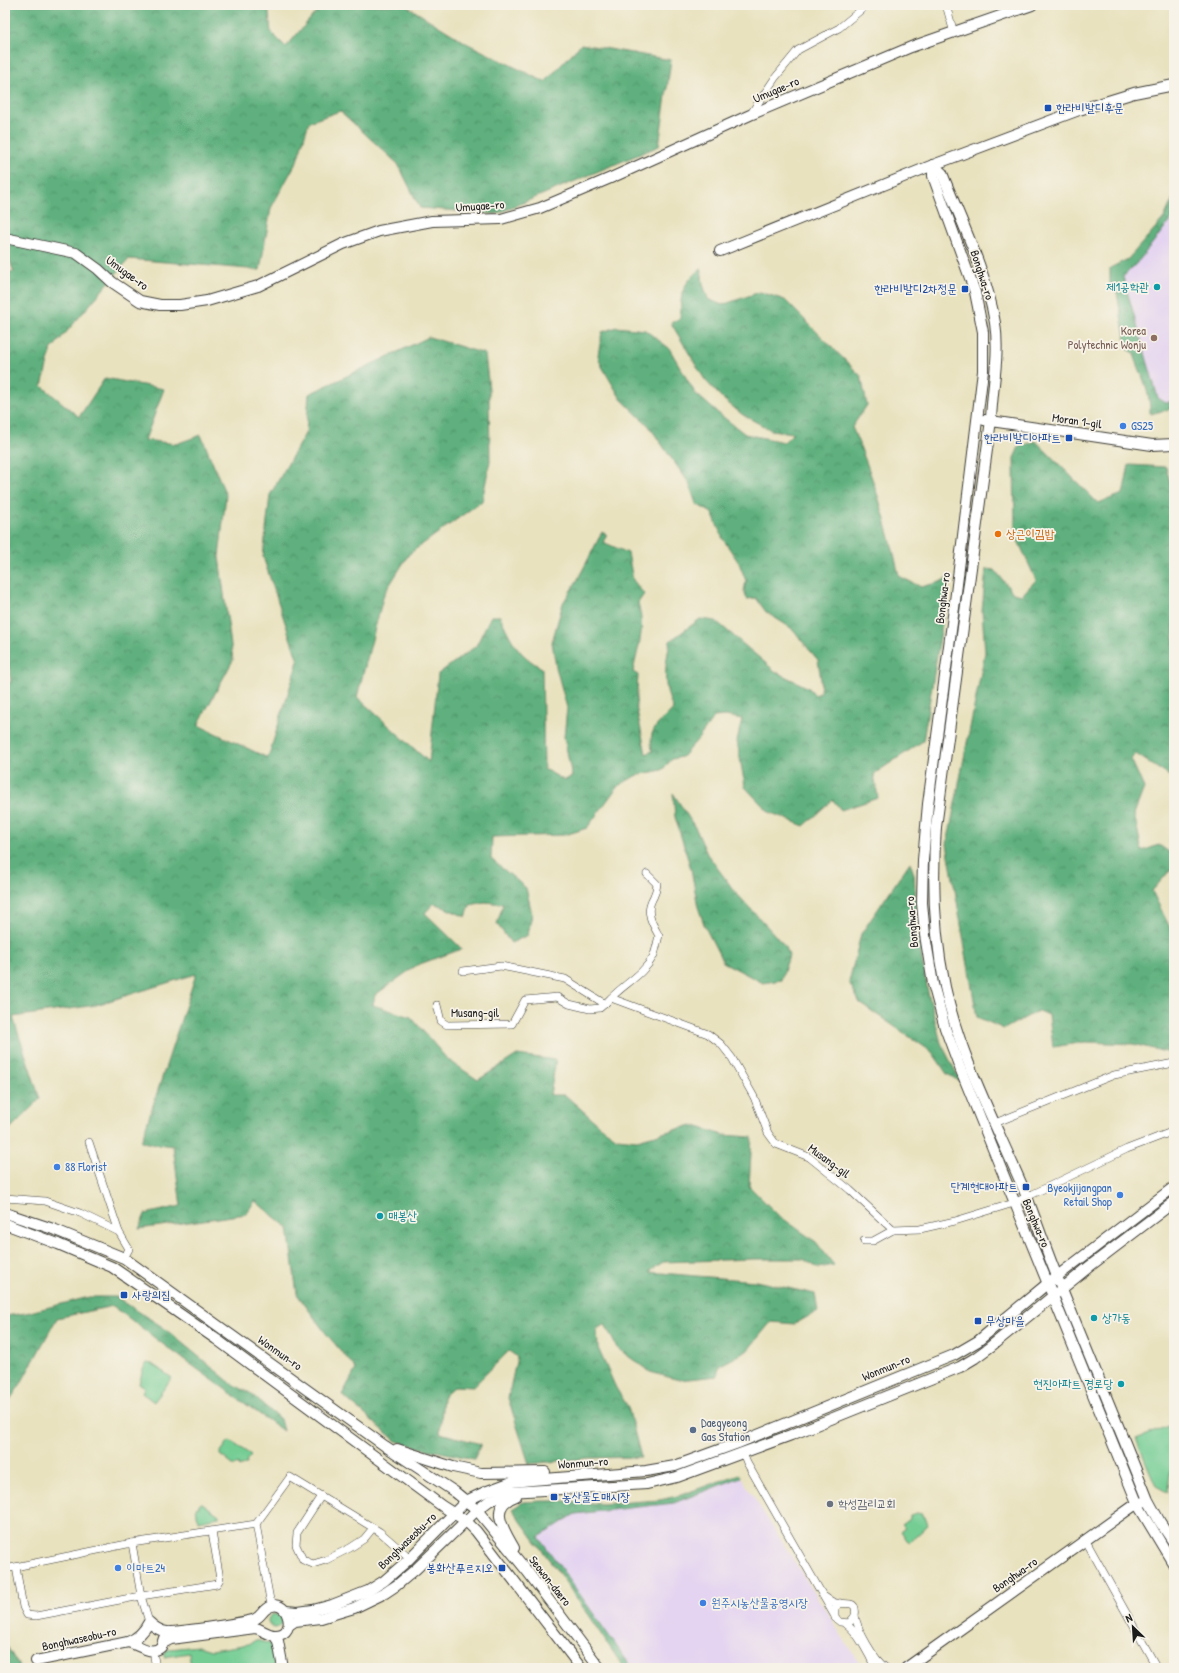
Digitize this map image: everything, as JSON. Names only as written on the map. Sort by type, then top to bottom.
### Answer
[{"type":"street","points":[[750,115],[775,78],[798,50],[839,28],[867,5]]},
{"type":"street","points":[[946,5],[954,33]]},
{"type":"street","name":"Umugae-ro","points":[[5,238],[76,254],[98,269],[112,282],[140,301],[160,305],[180,305],[207,301],[258,286],[343,244],[379,231],[432,221],[501,219],[540,208],[613,178],[750,115],[911,47],[1032,5]]},
{"type":"street","points":[[720,251],[933,166],[1079,110],[1134,93],[1174,85]]},
{"type":"street","name":"Bonghwa-ro","points":[[933,166],[933,176],[975,292],[983,332],[984,371],[928,804],[923,860],[922,903],[925,935],[933,984],[945,1028],[1014,1203],[1138,1504],[1174,1565]]},
{"type":"street","name":"Bonghwa-ro","points":[[933,166],[942,173],[986,285],[993,316],[997,362],[991,420],[943,769],[933,863],[935,917],[938,946],[945,988],[969,1064],[1027,1198],[1063,1288]]},
{"type":"street","name":"Moran 1-gil","points":[[977,420],[991,420],[1152,445],[1174,444]]},
{"type":"street","name":"Musang-gil","points":[[437,1005],[441,1022],[447,1025],[512,1024],[525,1000],[557,997],[569,1004],[590,1009],[600,1008],[620,988],[638,975],[654,957],[659,936],[651,920],[649,910],[651,902],[656,894],[657,884],[647,874]]},
{"type":"street","points":[[463,971],[501,966],[565,979],[604,1004]]},
{"type":"street","name":"Musang-gil","points":[[611,998],[708,1034],[720,1044],[732,1058],[754,1097],[768,1133],[776,1144],[809,1157],[850,1190],[893,1230]]},
{"type":"street","points":[[995,1123],[1114,1075],[1174,1063]]},
{"type":"street","points":[[864,1241],[873,1241],[893,1230],[920,1229],[948,1223],[1014,1203],[1127,1149],[1174,1131]]},
{"type":"street","points":[[89,1142],[119,1232],[129,1249],[124,1258]]},
{"type":"street","name":"Wonmun-ro","points":[[5,1213],[53,1229],[124,1258],[385,1446],[466,1501],[512,1482],[646,1471],[675,1466],[738,1443],[960,1352],[978,1341],[1057,1276],[1174,1187]]},
{"type":"street","points":[[5,1198],[45,1201],[80,1213],[119,1232]]},
{"type":"street","name":"Wonmun-ro","points":[[477,1510],[489,1501],[510,1492],[647,1484],[677,1477],[743,1453],[960,1367],[990,1347],[1090,1266],[1174,1202]]},
{"type":"street","points":[[5,1224],[58,1244],[112,1267],[216,1340],[466,1521],[476,1531],[581,1668]]},
{"type":"street","points":[[1063,1288],[1148,1500],[1174,1543]]},
{"type":"street","points":[[738,1443],[750,1470],[834,1615],[840,1622],[850,1627],[857,1636],[875,1668]]},
{"type":"street","points":[[385,1446],[453,1467],[481,1473],[646,1471]]},
{"type":"street","points":[[212,1532],[220,1579],[217,1584],[142,1596],[36,1616],[27,1615],[23,1607],[13,1567],[132,1543],[212,1532],[256,1524],[290,1477],[380,1532],[410,1558]]},
{"type":"street","points":[[523,1566],[500,1522],[499,1516],[501,1505],[509,1498],[531,1491]]},
{"type":"street","points":[[321,1496],[297,1533],[296,1545],[303,1560],[313,1564],[326,1560],[364,1539],[372,1528]]},
{"type":"street","points":[[1138,1504],[1148,1500]]},
{"type":"street","name":"Bonghwaseobu-ro","points":[[278,1606],[298,1612],[312,1610],[354,1597],[384,1581],[410,1558],[455,1514],[466,1501]]},
{"type":"street","name":"Seowon-daero","points":[[466,1501],[477,1510],[523,1566],[600,1668]]},
{"type":"street","name":"Bonghwa-ro","points":[[906,1668],[1138,1504]]},
{"type":"street","name":"Bonghwaseobu-ro","points":[[278,1633],[296,1621],[321,1618],[354,1608],[385,1593],[416,1569],[477,1510]]},
{"type":"street","points":[[256,1524],[278,1606],[289,1620],[278,1633],[283,1668]]},
{"type":"street","points":[[1086,1541],[1157,1668]]},
{"type":"street","points":[[132,1543],[150,1629],[164,1636],[154,1650],[156,1668]]},
{"type":"street","points":[[821,1592],[830,1601],[840,1603],[846,1602],[851,1604],[855,1609],[856,1616],[865,1638],[880,1663],[886,1668]]},
{"type":"street","points":[[834,1615],[836,1608],[840,1603]]},
{"type":"street","points":[[128,1642],[150,1629],[170,1632],[254,1620],[268,1608],[278,1606]]},
{"type":"street","points":[[263,1612],[260,1623],[278,1633]]},
{"type":"street","points":[[846,1624],[852,1622],[856,1616]]},
{"type":"street","points":[[150,1629],[140,1641],[154,1650]]},
{"type":"street","points":[[154,1650],[171,1639],[248,1629],[259,1629],[278,1633]]},
{"type":"street","points":[[128,1642],[154,1650]]},
{"type":"street","name":"Bonghwaseobu-ro","points":[[36,1661],[128,1642]]},
{"type":"shaded area","name":"Korea Polytechnic Wonju","points":[[1174,209],[1174,406],[1159,410],[1113,271],[1136,256]]},
{"type":"shaded area","name":"원주시농산물공영시장","points":[[741,1477],[862,1668],[632,1668],[539,1537],[575,1514],[674,1503]]},
{"type":"green space","points":[[5,5],[268,5],[271,32],[286,47],[322,5],[405,5],[468,44],[545,82],[581,44],[671,60],[659,146],[496,214],[420,208],[398,164],[340,111],[309,122],[297,161],[271,208],[260,270],[129,259],[51,350],[42,386],[79,417],[105,378],[164,389],[145,440],[176,444],[201,435],[226,495],[219,557],[233,660],[198,725],[268,758],[298,661],[263,557],[270,495],[306,432],[309,394],[429,337],[485,354],[489,389],[490,461],[482,501],[409,554],[384,594],[357,697],[429,762],[438,674],[476,646],[491,616],[500,616],[516,646],[527,658],[542,668],[544,769],[564,780],[572,777],[564,737],[567,708],[556,667],[552,642],[563,603],[578,579],[602,532],[607,535],[603,542],[628,553],[633,580],[644,594],[638,603],[641,630],[633,672],[638,675],[636,706],[646,754],[652,751],[651,737],[655,727],[673,709],[666,683],[667,659],[670,641],[700,619],[716,621],[776,672],[809,688],[815,695],[820,693],[821,680],[818,660],[791,628],[766,612],[756,598],[747,599],[744,591],[746,581],[739,563],[723,539],[712,513],[696,504],[689,483],[649,426],[621,399],[601,365],[598,355],[602,332],[617,327],[645,330],[669,348],[695,393],[718,413],[745,434],[784,442],[793,433],[771,430],[743,415],[723,399],[705,380],[671,323],[680,318],[683,290],[689,280],[701,268],[703,284],[708,299],[722,305],[760,292],[785,300],[861,376],[867,405],[852,427],[867,463],[879,500],[899,576],[921,587],[940,582],[950,576],[923,741],[874,774],[878,798],[841,810],[833,800],[804,826],[769,812],[745,787],[737,741],[742,719],[725,716],[714,717],[698,739],[682,757],[672,759],[662,770],[637,775],[618,786],[587,828],[565,835],[492,837],[491,859],[526,888],[532,914],[528,935],[511,943],[497,924],[503,904],[485,902],[470,905],[466,917],[434,903],[425,913],[462,949],[417,965],[375,995],[373,1005],[411,1017],[447,1059],[478,1080],[517,1055],[556,1060],[550,1095],[565,1095],[600,1126],[617,1138],[637,1140],[692,1125],[723,1135],[752,1137],[749,1186],[778,1215],[816,1242],[834,1265],[818,1268],[803,1259],[663,1262],[649,1272],[756,1281],[815,1294],[818,1311],[795,1324],[771,1322],[747,1351],[719,1366],[717,1376],[679,1380],[650,1372],[617,1348],[605,1324],[597,1329],[598,1348],[616,1388],[628,1407],[641,1457],[588,1458],[529,1464],[508,1398],[517,1357],[509,1351],[473,1387],[455,1386],[443,1397],[440,1433],[481,1444],[474,1459],[425,1449],[396,1441],[342,1395],[356,1369],[324,1331],[297,1294],[288,1228],[255,1201],[246,1214],[139,1229],[145,1214],[181,1206],[173,1146],[141,1142],[196,974],[96,1005],[13,1017],[40,1099],[5,1134],[5,683],[11,683],[5,634],[7,576],[5,576],[5,272],[14,272],[5,248]]},
{"type":"green space","points":[[1174,196],[1173,217],[1137,263],[1123,277],[1158,398],[1166,403],[1174,400],[1174,408],[1150,414],[1149,398],[1144,383],[1133,352],[1127,349],[1117,293],[1110,283],[1110,268],[1128,259],[1164,218]]},
{"type":"green space","points":[[1036,441],[1098,503],[1123,494],[1129,465],[1166,467],[1174,497],[1174,779],[1136,754],[1131,759],[1144,788],[1134,814],[1142,851],[1159,845],[1172,854],[1174,866],[1152,891],[1174,936],[1174,1054],[1133,1044],[1085,1042],[1053,1047],[1049,1015],[1038,1011],[1004,1029],[977,1017],[947,844],[985,652],[982,611],[986,569],[995,570],[1013,593],[1022,595],[1036,580],[1015,534],[1014,458],[1019,447]]},
{"type":"green space","points":[[673,793],[696,829],[707,854],[736,893],[786,947],[789,956],[781,980],[763,983],[723,962],[705,927],[698,907],[691,869],[675,817]]},
{"type":"green space","points":[[910,862],[914,874],[918,938],[928,992],[941,1043],[961,1082],[947,1074],[932,1052],[860,1003],[849,982],[861,934]]},
{"type":"green space","points":[[89,1297],[116,1297],[164,1328],[232,1384],[250,1393],[280,1419],[283,1431],[164,1345],[113,1306],[57,1318],[20,1385],[5,1407],[5,1316],[26,1313]]},
{"type":"green space","points":[[147,1363],[152,1364],[172,1378],[154,1402],[142,1393],[144,1387],[139,1384],[143,1369]]},
{"type":"green space","points":[[1174,1424],[1174,1452],[1167,1492],[1156,1486],[1136,1439]]},
{"type":"green space","points":[[230,1441],[251,1455],[246,1461],[248,1463],[239,1467],[238,1464],[234,1466],[220,1455]]},
{"type":"green space","points":[[739,1474],[741,1477],[674,1503],[575,1514],[539,1537],[632,1668],[624,1668],[564,1580],[512,1509],[523,1502],[565,1501],[602,1504],[660,1500],[681,1495]]},
{"type":"green space","points":[[202,1503],[219,1515],[219,1517],[198,1521],[196,1507],[199,1507],[199,1504]]},
{"type":"green space","points":[[917,1513],[922,1514],[922,1516],[925,1517],[928,1525],[909,1543],[901,1531],[905,1528],[902,1525],[910,1519],[910,1515]]},
{"type":"green space","points":[[272,1614],[278,1614],[282,1618],[282,1624],[278,1628],[272,1628],[268,1624],[268,1618]]},
{"type":"green space","points":[[256,1640],[270,1644],[275,1668],[191,1668],[189,1653],[164,1657],[166,1651],[170,1649],[198,1646],[211,1650],[249,1644]]},
{"type":"green space","points":[[5,1643],[20,1668],[5,1668]]},
{"type":"place","name":"한라비발디후문","points":[[1048,108]]},
{"type":"place","name":"제1공학관","points":[[1157,287]]},
{"type":"place","name":"한라비발디2차정문","points":[[965,289]]},
{"type":"place","name":"Korea Polytechnic Wonju","points":[[1154,338]]},
{"type":"place","name":"GS25","points":[[1123,426]]},
{"type":"place","name":"한라비발디아파트","points":[[1069,438]]},
{"type":"place","name":"상근이김밥","points":[[998,534]]},
{"type":"place","name":"88 Florist","points":[[57,1167]]},
{"type":"place","name":"단계현대아파트","points":[[1026,1187]]},
{"type":"place","name":"Byeokjijangpan Retail Shop","points":[[1120,1195]]},
{"type":"place","name":"매봉산","points":[[380,1216]]},
{"type":"place","name":"사랑의집","points":[[124,1295]]},
{"type":"place","name":"상가동","points":[[1094,1318]]},
{"type":"place","name":"무상마을","points":[[978,1321]]},
{"type":"place","name":"현진아파트 경로당","points":[[1121,1384]]},
{"type":"place","name":"Daegyeong Gas Station","points":[[693,1430]]},
{"type":"place","name":"농산물도매시장","points":[[554,1497]]},
{"type":"place","name":"학성감리교회","points":[[830,1504]]},
{"type":"place","name":"이마트24","points":[[118,1568]]},
{"type":"place","name":"봉화산푸르지오","points":[[502,1568]]},
{"type":"place","name":"원주시농산물공영시장","points":[[703,1603]]}]
